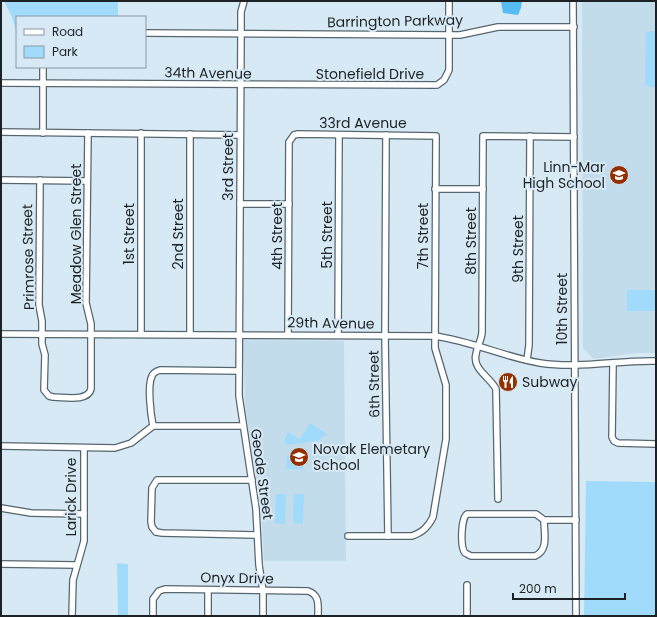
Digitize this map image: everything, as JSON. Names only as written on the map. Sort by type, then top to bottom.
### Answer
[{"type":"street","name":"3rd Street","points":[[239,334],[241,12],[244,1]]},
{"type":"street","name":"Stonefield Drive","points":[[262,85],[437,85],[444,80],[449,70],[449,1]]},
{"type":"street","name":"10th Street","points":[[574,1],[576,616]]},
{"type":"street","name":"Barrington Parkway","points":[[148,33],[460,35],[498,26],[574,27]]},
{"type":"street","points":[[43,68],[43,133]]},
{"type":"street","name":"34th Avenue","points":[[1,83],[262,85]]},
{"type":"street","points":[[1,132],[240,135]]},
{"type":"street","name":"Meadow Glen Street","points":[[88,133],[86,303],[91,324],[91,334]]},
{"type":"street","name":"1st Street","points":[[141,134],[141,334]]},
{"type":"street","name":"2nd Street","points":[[190,134],[190,334]]},
{"type":"street","name":"33rd Avenue","points":[[291,138],[298,134],[436,136]]},
{"type":"street","name":"5th Street","points":[[338,335],[339,135]]},
{"type":"street","name":"6th Street","points":[[386,135],[385,336],[388,536]]},
{"type":"street","name":"7th Street","points":[[348,536],[412,536],[421,533],[427,528],[433,517],[446,439],[446,384],[436,356],[434,336],[436,136]]},
{"type":"street","name":"8th Street","points":[[498,499],[498,396],[492,381],[479,370],[476,365],[476,353],[480,345],[482,333],[483,136],[530,136]]},
{"type":"street","points":[[530,136],[574,137]]},
{"type":"street","name":"9th Street","points":[[527,360],[529,345],[530,136]]},
{"type":"street","name":"4th Street","points":[[288,335],[291,138]]},
{"type":"street","points":[[1,180],[87,181]]},
{"type":"street","name":"Primrose Street","points":[[40,180],[39,305],[45,355],[44,390],[49,396],[84,397],[90,393],[91,334]]},
{"type":"street","points":[[435,188],[483,189]]},
{"type":"street","points":[[240,204],[289,204]]},
{"type":"street","name":"29th Avenue","points":[[1,334],[434,336],[480,345],[527,360],[574,366],[656,361]]},
{"type":"street","name":"Geode Street","points":[[239,334],[239,396],[252,480],[259,565],[263,591],[263,616]]},
{"type":"street","points":[[614,364],[612,437],[614,441],[618,443],[656,444]]},
{"type":"street","points":[[153,426],[151,416],[151,381],[155,372],[160,370],[239,371]]},
{"type":"street","points":[[1,446],[84,448],[124,446],[153,426],[243,426]]},
{"type":"street","name":"Larick Drive","points":[[72,616],[73,580],[84,541],[84,448]]},
{"type":"street","points":[[252,480],[157,480],[152,488],[151,522],[152,527],[156,532],[162,533],[257,535]]},
{"type":"street","points":[[1,508],[31,513],[84,514]]},
{"type":"street","points":[[544,520],[544,548],[541,553],[535,556],[471,556],[466,553],[463,548],[462,521],[467,514],[536,514],[544,520],[576,520]]},
{"type":"street","points":[[1,564],[76,565]]},
{"type":"street","points":[[466,585],[467,616]]},
{"type":"street","points":[[208,590],[208,616]]},
{"type":"street","name":"Onyx Drive","points":[[153,616],[153,599],[155,594],[159,591],[208,590],[308,591],[317,597],[318,616]]},
{"type":"shaded area","points":[[501,1],[522,1],[518,15],[503,13]]},
{"type":"shaded area","name":"Linn-Mar High School","points":[[582,1],[656,1],[656,353],[637,353],[593,359],[583,348]]},
{"type":"shaded area","name":"Novak Elemetary School","points":[[243,340],[344,341],[346,561],[264,561],[261,508],[245,405]]},
{"type":"green space","points":[[4,1],[118,1],[118,16],[16,16],[16,31],[12,17]]},
{"type":"green space","points":[[656,31],[656,88],[645,85],[646,32]]},
{"type":"green space","points":[[627,290],[656,290],[656,311],[627,311]]},
{"type":"green space","points":[[310,423],[327,434],[317,441],[286,445],[284,441],[288,432],[300,439]]},
{"type":"green space","points":[[291,449],[303,450],[303,469],[286,469],[287,455],[290,455]]},
{"type":"green space","points":[[586,481],[656,482],[656,616],[584,616]]},
{"type":"green space","points":[[276,494],[286,494],[285,524],[275,523]]},
{"type":"green space","points":[[294,494],[304,494],[303,524],[293,523]]},
{"type":"green space","points":[[117,563],[128,564],[128,616],[118,616]]},
{"type":"place","name":"Linn-Mar High School","points":[[619,175]]},
{"type":"place","name":"Subway","points":[[508,382]]},
{"type":"place","name":"Novak Elemetary School","points":[[299,457]]}]
